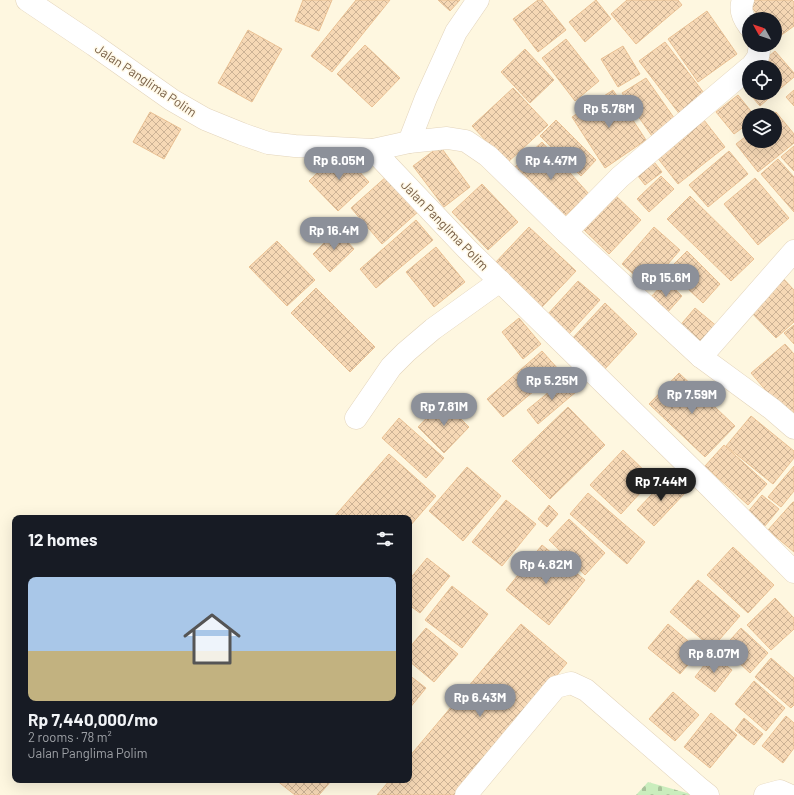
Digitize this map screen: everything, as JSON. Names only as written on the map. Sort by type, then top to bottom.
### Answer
[{"type":"street","name":"Jalan Panglima Polim","points":[[27,0],[172,100],[205,119],[268,143],[373,150],[467,249],[710,487],[794,572]]},
{"type":"street","points":[[409,142],[426,98],[456,32],[478,0]]},
{"type":"street","points":[[742,12],[740,6],[743,0]]},
{"type":"street","points":[[566,232],[620,177],[742,75]]},
{"type":"street","points":[[373,150],[409,142],[447,138],[466,141],[488,156],[566,232],[701,357],[794,428]]},
{"type":"street","points":[[701,357],[794,251]]},
{"type":"street","points":[[356,418],[391,367],[406,352],[433,329],[500,281]]},
{"type":"street","points":[[466,795],[556,688],[571,683],[586,690],[708,795]]},
{"type":"street","points":[[765,795],[780,791],[788,795]]},
{"type":"green space","points":[[648,782],[694,795],[636,795]]},
{"type":"building","points":[[303,0],[332,0],[319,31],[295,21]]},
{"type":"building","points":[[356,0],[390,0],[332,72],[311,56]]},
{"type":"building","points":[[438,0],[460,0],[450,11]]},
{"type":"building","points":[[538,0],[542,0],[566,30],[538,52],[513,19]]},
{"type":"building","points":[[596,0],[611,19],[585,42],[569,22]]},
{"type":"building","points":[[627,0],[678,0],[682,5],[636,44],[611,14]]},
{"type":"building","points":[[746,0],[792,0],[794,2],[794,26],[782,35],[782,12],[755,12]]},
{"type":"building","points":[[707,11],[737,54],[698,82],[668,39]]},
{"type":"building","points":[[248,30],[282,49],[252,102],[218,83]]},
{"type":"building","points":[[566,39],[599,81],[575,101],[542,58]]},
{"type":"building","points":[[665,42],[707,97],[681,116],[639,61]]},
{"type":"building","points":[[365,45],[400,78],[372,107],[337,74]]},
{"type":"building","points":[[623,46],[640,74],[618,87],[601,59]]},
{"type":"building","points":[[525,49],[554,80],[530,103],[501,72]]},
{"type":"building","points":[[776,52],[794,73],[794,77],[782,87],[782,60],[764,60]]},
{"type":"building","points":[[646,78],[677,122],[654,139],[622,93]]},
{"type":"building","points":[[513,88],[548,125],[507,163],[472,126]]},
{"type":"building","points":[[613,90],[646,140],[605,168],[572,117]]},
{"type":"building","points":[[794,90],[794,106],[786,97]]},
{"type":"building","points":[[738,95],[748,108],[742,108],[742,128],[734,134],[716,112]]},
{"type":"building","points":[[755,100],[767,100],[760,106]]},
{"type":"building","points":[[150,112],[181,129],[164,159],[133,142]]},
{"type":"building","points":[[700,115],[725,147],[678,184],[653,152]]},
{"type":"building","points":[[782,119],[794,134],[794,143],[758,172],[736,144],[742,139],[742,148],[782,148]]},
{"type":"building","points":[[556,120],[596,160],[581,176],[540,136]]},
{"type":"building","points":[[542,142],[589,194],[561,219],[514,168]]},
{"type":"building","points":[[440,146],[470,187],[444,207],[413,166]]},
{"type":"building","points":[[794,146],[794,171],[781,157]]},
{"type":"building","points":[[340,151],[369,182],[338,211],[309,181]]},
{"type":"building","points":[[729,151],[748,174],[708,207],[689,185]]},
{"type":"building","points":[[651,158],[662,172],[645,185],[634,171]]},
{"type":"building","points":[[778,159],[794,177],[794,212],[761,174]]},
{"type":"building","points":[[387,176],[419,211],[382,244],[351,208]]},
{"type":"building","points":[[661,176],[674,189],[649,212],[637,199]]},
{"type":"building","points":[[755,178],[789,218],[758,245],[724,204]]},
{"type":"building","points":[[482,184],[518,222],[488,250],[452,212]]},
{"type":"building","points":[[612,192],[641,220],[609,254],[579,225]]},
{"type":"building","points":[[690,196],[754,259],[731,281],[667,219]]},
{"type":"building","points":[[416,220],[433,240],[376,288],[360,269]]},
{"type":"building","points":[[529,227],[576,271],[541,308],[494,264]]},
{"type":"building","points":[[654,227],[680,250],[648,287],[622,264]]},
{"type":"building","points":[[337,230],[354,249],[330,272],[313,254]]},
{"type":"building","points":[[277,241],[315,280],[287,306],[249,267]]},
{"type":"building","points":[[436,247],[465,282],[434,307],[406,272]]},
{"type":"building","points":[[687,251],[720,284],[703,303],[668,270]]},
{"type":"building","points":[[780,275],[794,290],[794,322],[776,338],[746,307]]},
{"type":"building","points":[[578,281],[600,300],[568,335],[547,315]]},
{"type":"building","points":[[666,281],[682,296],[666,314],[649,299]]},
{"type":"building","points":[[316,288],[375,347],[350,372],[291,313]]},
{"type":"building","points":[[605,303],[637,334],[603,371],[570,341]]},
{"type":"building","points":[[695,308],[719,328],[701,349],[677,329]]},
{"type":"building","points":[[519,318],[541,344],[523,359],[502,332]]},
{"type":"building","points":[[794,325],[794,344],[784,333]]},
{"type":"building","points":[[785,344],[794,354],[794,418],[791,420],[751,373]]},
{"type":"building","points":[[542,351],[559,370],[503,417],[487,399]]},
{"type":"building","points":[[679,373],[735,426],[705,457],[649,404]]},
{"type":"building","points":[[566,378],[577,391],[538,424],[527,410]]},
{"type":"building","points":[[443,401],[469,427],[444,453],[418,427]]},
{"type":"building","points":[[568,407],[605,445],[550,499],[512,461]]},
{"type":"building","points":[[751,416],[794,451],[794,458],[773,484],[726,446]]},
{"type":"building","points":[[399,418],[444,458],[426,478],[382,438]]},
{"type":"building","points":[[724,445],[767,484],[748,505],[705,466]]},
{"type":"building","points":[[623,450],[653,479],[621,514],[590,485]]},
{"type":"building","points":[[389,454],[436,496],[412,524],[412,515],[336,515]]},
{"type":"building","points":[[794,466],[794,491],[781,507],[768,497]]},
{"type":"building","points":[[467,467],[501,496],[463,541],[429,511]]},
{"type":"building","points":[[668,477],[685,493],[654,526],[637,510]]},
{"type":"building","points":[[588,493],[645,542],[627,564],[570,514]]},
{"type":"building","points":[[762,495],[779,509],[764,527],[747,513]]},
{"type":"building","points":[[506,500],[536,524],[502,566],[472,542]]},
{"type":"building","points":[[794,502],[794,552],[768,530]]},
{"type":"building","points":[[549,505],[558,514],[547,527],[538,519]]},
{"type":"building","points":[[569,519],[605,553],[585,575],[549,540]]},
{"type":"building","points":[[542,545],[585,580],[549,625],[506,590]]},
{"type":"building","points":[[733,547],[774,585],[748,613],[707,575]]},
{"type":"building","points":[[427,558],[450,576],[420,613],[412,607],[412,576]]},
{"type":"building","points":[[698,580],[740,616],[712,648],[670,612]]},
{"type":"building","points":[[452,586],[488,614],[462,648],[425,620]]},
{"type":"building","points":[[775,598],[794,618],[794,629],[771,650],[747,625]]},
{"type":"building","points":[[521,624],[567,663],[456,795],[377,795],[387,783],[412,783],[412,753]]},
{"type":"building","points":[[668,624],[700,651],[680,674],[648,648]]},
{"type":"building","points":[[426,628],[458,654],[434,682],[412,664],[412,644]]},
{"type":"building","points":[[741,628],[768,653],[750,673],[723,648]]},
{"type":"building","points":[[712,655],[732,670],[715,692],[695,677]]},
{"type":"building","points":[[771,658],[794,678],[794,705],[791,708],[755,677]]},
{"type":"building","points":[[412,677],[426,688],[412,705]]},
{"type":"building","points":[[754,681],[785,708],[766,731],[735,704]]},
{"type":"building","points":[[673,692],[699,715],[675,741],[649,719]]},
{"type":"building","points":[[711,713],[737,735],[710,768],[684,747]]},
{"type":"building","points":[[786,716],[794,723],[794,748],[783,763],[762,746]]},
{"type":"building","points":[[744,718],[763,734],[754,745],[735,730]]},
{"type":"building","points":[[280,783],[329,783],[319,795],[295,795]]}]
